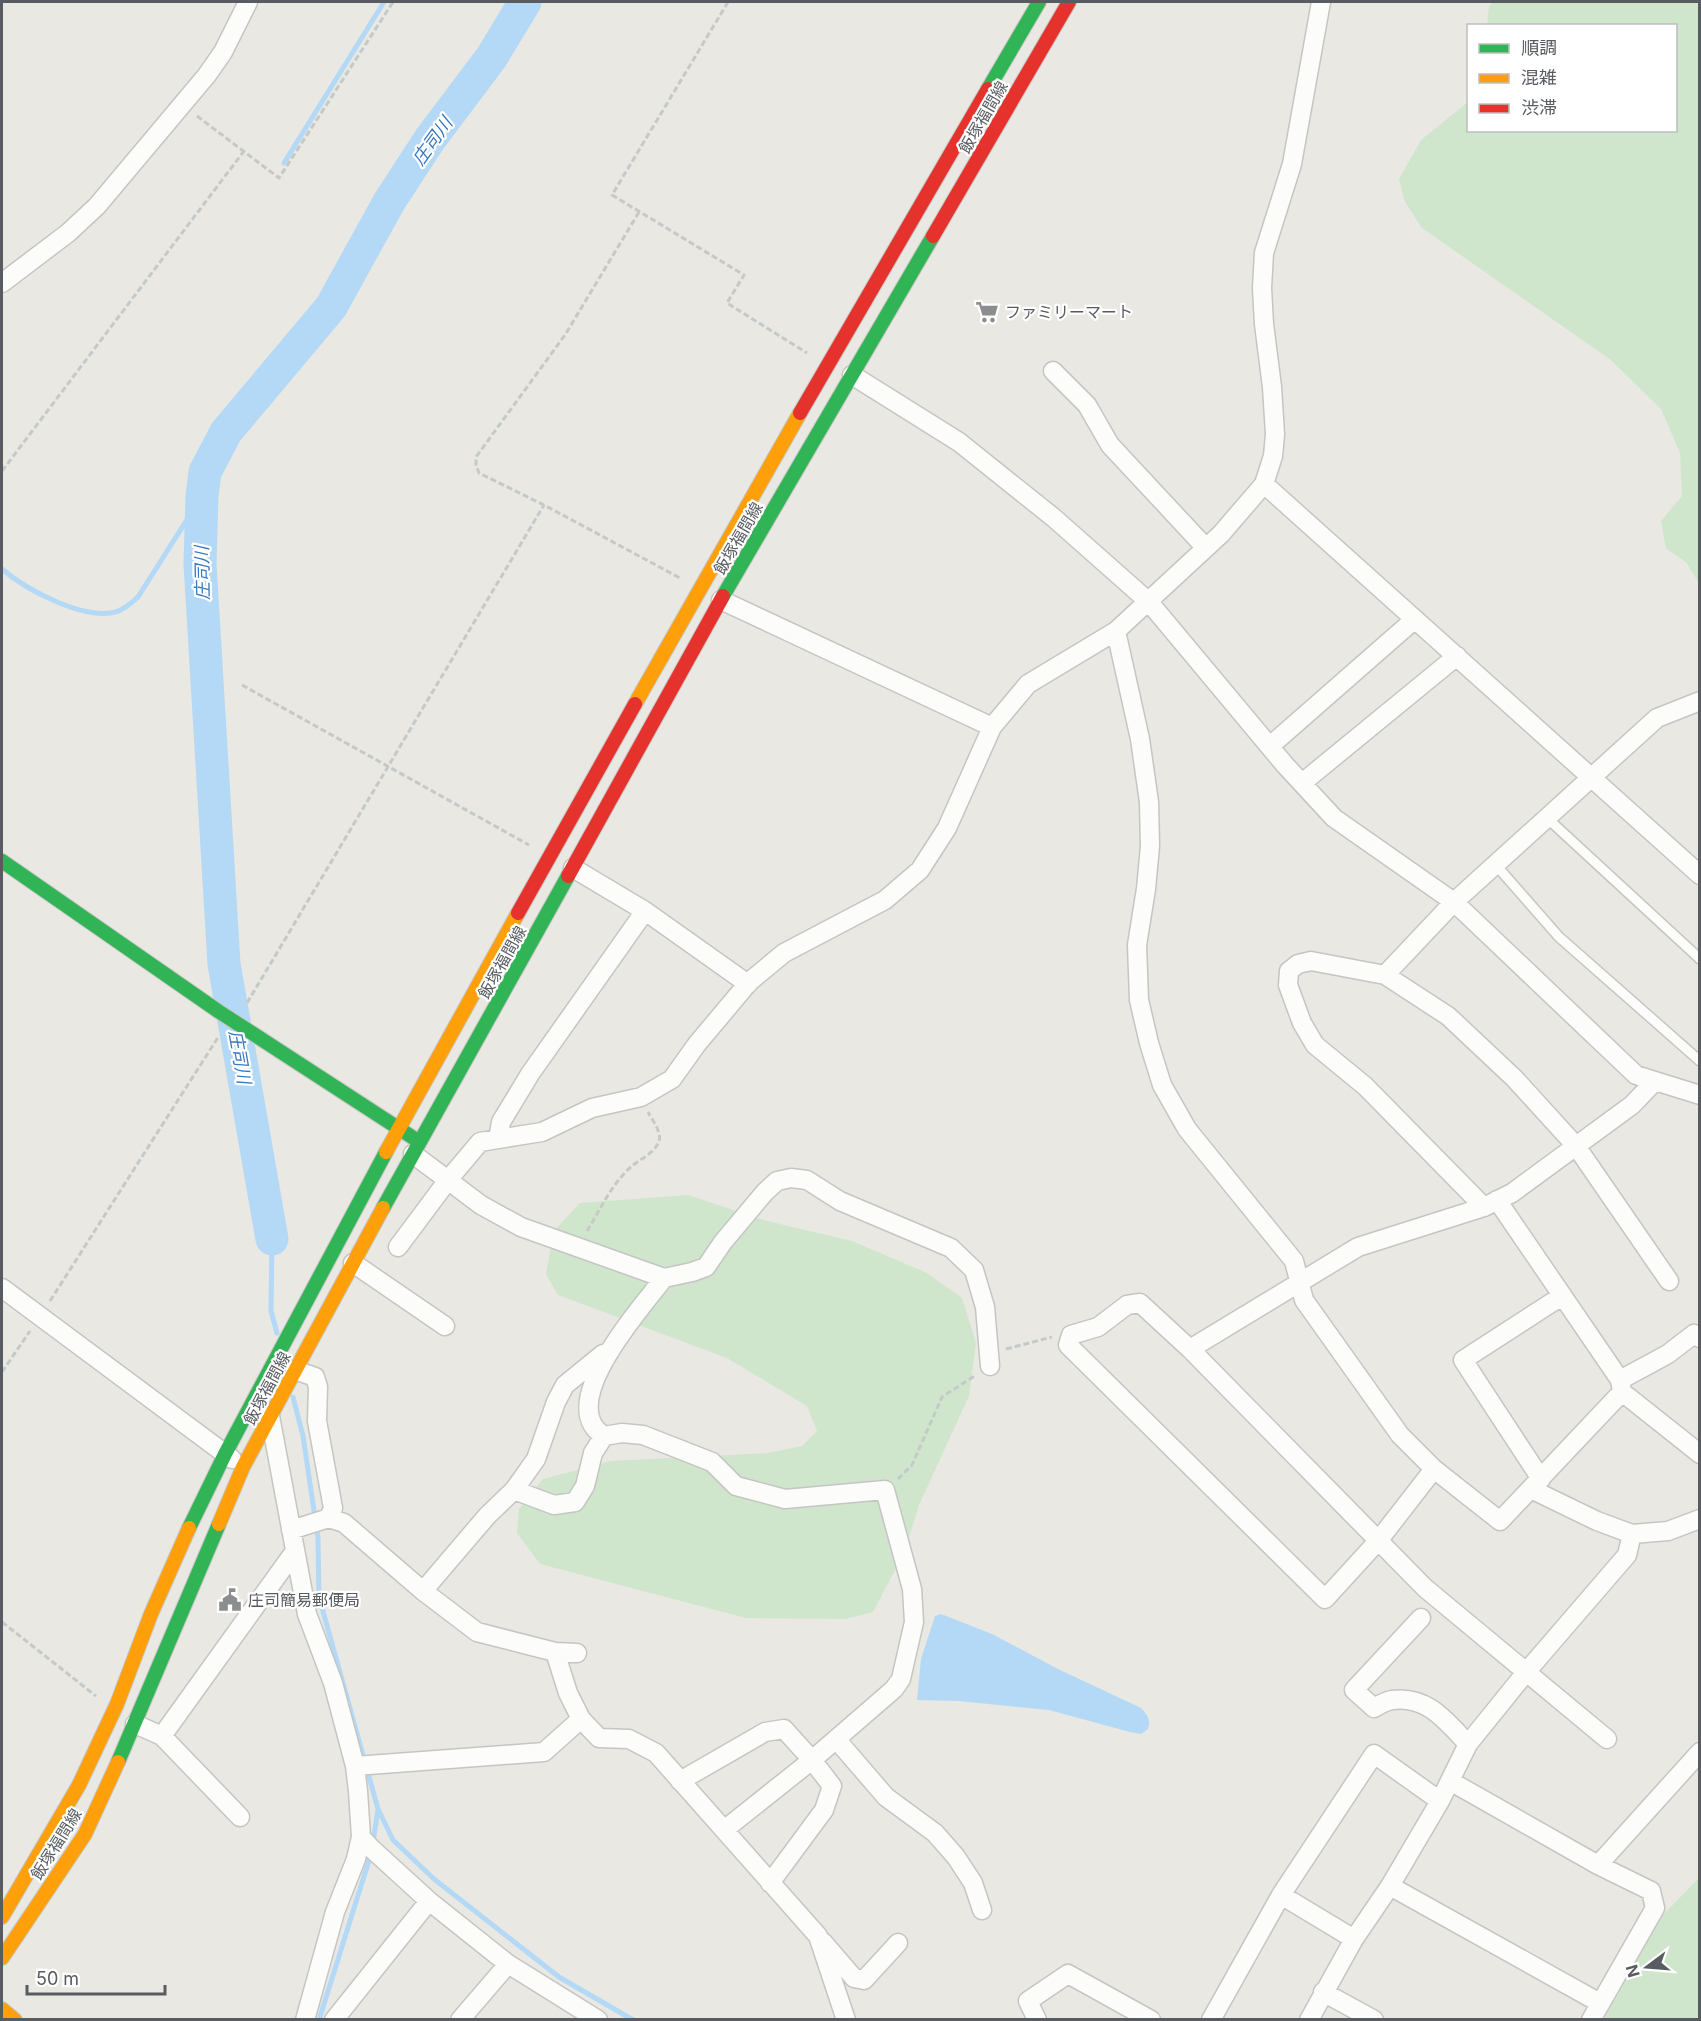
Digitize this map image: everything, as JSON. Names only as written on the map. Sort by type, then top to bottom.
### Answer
[{"type":"main road","name":"飯塚福間線","points":[[2,1917],[79,1785],[114,1710],[151,1614],[225,1454],[398,1128],[837,346],[1039,2]]},
{"type":"main road","name":"飯塚福間線","points":[[2,1958],[85,1834],[135,1724],[243,1467],[353,1263],[721,600],[1069,2]]},
{"type":"main road","points":[[2,861],[217,1010],[398,1128],[417,1148]]},
{"type":"main road","points":[[2,2009],[15,2019]]},
{"type":"street","points":[[2,283],[68,233],[97,206],[182,105],[223,52],[248,2]]},
{"type":"street","points":[[398,1247],[448,1180],[480,1142],[542,1132],[592,1108],[641,1097],[672,1079],[697,1044],[748,984],[784,954],[885,900],[920,870],[947,828],[992,727],[1028,684],[1116,631],[1221,534],[1264,484],[1273,456],[1275,434],[1262,288],[1264,253],[1292,164],[1322,2]]},
{"type":"street","points":[[1053,371],[1087,405],[1110,445],[1206,548]]},
{"type":"street","points":[[852,375],[959,442],[1054,518],[1149,602],[1334,818],[1454,902],[1636,1075],[1700,1095]]},
{"type":"street","points":[[1264,484],[1700,875]]},
{"type":"street","points":[[721,600],[992,727]]},
{"type":"street","points":[[1270,746],[1415,619]]},
{"type":"street","points":[[1116,631],[1140,739],[1149,802],[1150,846],[1137,945],[1139,1000],[1162,1085],[1187,1129],[1294,1261],[1304,1300],[1310,1310],[1400,1434],[1434,1469],[1500,1521],[1536,1484],[1621,1386],[1694,1334],[1700,1338]]},
{"type":"street","points":[[1302,783],[1456,656]]},
{"type":"street","points":[[1385,975],[1454,902],[1657,718],[1700,701]]},
{"type":"street","points":[[573,868],[645,910],[748,984]]},
{"type":"street","points":[[498,1139],[501,1122],[530,1074],[645,910]]},
{"type":"street","points":[[1670,1281],[1576,1146],[1514,1078],[1448,1016],[1385,975],[1311,961],[1298,964],[1289,971],[1288,985],[1302,1023],[1315,1045],[1365,1086],[1491,1203],[1562,1296],[1621,1386],[1700,1454]]},
{"type":"street","points":[[1190,1349],[1300,1280],[1358,1247],[1491,1203],[1512,1192],[1632,1105],[1655,1081]]},
{"type":"street","points":[[417,1148],[432,1167],[448,1180],[481,1205],[521,1227],[664,1278],[706,1267],[723,1242],[777,1181],[791,1178],[807,1180],[840,1201],[951,1248],[974,1270],[985,1307],[990,1360]]},
{"type":"street","points":[[353,1263],[445,1326]]},
{"type":"street","points":[[664,1278],[610,1349],[598,1372],[587,1405],[589,1419],[595,1431],[604,1436],[622,1433],[643,1435],[712,1462],[736,1486],[785,1499],[885,1491],[912,1589],[914,1622],[901,1679],[894,1689],[812,1760],[724,1830]]},
{"type":"street","points":[[2,1288],[243,1467]]},
{"type":"street","points":[[1562,1296],[1463,1360],[1536,1484],[1597,1521],[1632,1534],[1668,1532],[1700,1519]]},
{"type":"street","points":[[1434,1469],[1378,1541],[1324,1599],[1068,1345],[1071,1335],[1098,1327],[1127,1305],[1140,1303],[1190,1349],[1378,1541],[1425,1588],[1607,1738]]},
{"type":"street","points":[[423,1591],[488,1516],[514,1490],[536,1459],[556,1402],[565,1384],[610,1349]]},
{"type":"street","points":[[295,1370],[315,1377],[318,1388],[317,1421],[333,1508],[329,1518]]},
{"type":"street","points":[[270,1416],[307,1614],[333,1683],[355,1766],[361,1837],[356,1859],[335,1912],[305,2019]]},
{"type":"street","points":[[514,1490],[554,1505],[575,1502],[585,1486],[594,1453],[604,1436]]},
{"type":"street","points":[[291,1530],[329,1518],[344,1523],[423,1591],[477,1632],[555,1652],[577,1653]]},
{"type":"street","points":[[1309,2019],[1354,1939],[1390,1887],[1440,1801],[1467,1744],[1627,1555],[1632,1534]]},
{"type":"street","points":[[162,1736],[296,1551]]},
{"type":"street","points":[[1420,1618],[1354,1690],[1374,1708],[1392,1700],[1428,1705],[1467,1744]]},
{"type":"street","points":[[555,1652],[568,1693],[581,1719],[600,1738],[629,1739],[656,1753],[854,1978],[864,1980],[898,1943]]},
{"type":"street","points":[[355,1766],[544,1752],[581,1719]]},
{"type":"street","points":[[135,1724],[162,1736],[240,1817]]},
{"type":"street","points":[[680,1781],[765,1732],[784,1729],[812,1760],[832,1786],[824,1810],[770,1883]]},
{"type":"street","points":[[836,1739],[886,1797],[935,1833],[956,1857],[973,1883],[982,1910]]},
{"type":"street","points":[[1598,1865],[1700,1752]]},
{"type":"street","points":[[1211,2019],[1281,1895],[1374,1754],[1440,1801]]},
{"type":"street","points":[[1450,1781],[1598,1865],[1651,1891],[1655,1908],[1591,2019]]},
{"type":"street","points":[[361,1837],[372,1850],[429,1901],[507,1964],[598,2019]]},
{"type":"street","points":[[1390,1887],[1600,2003]]},
{"type":"street","points":[[1281,1895],[1354,1939]]},
{"type":"street","points":[[334,2019],[429,1901]]},
{"type":"street","points":[[818,1936],[846,2019]]},
{"type":"street","points":[[460,2019],[507,1964]]},
{"type":"street","points":[[1036,2019],[1028,2001],[1068,1974],[1151,2019]]},
{"type":"street","points":[[1323,1992],[1374,2019]]},
{"type":"lane","points":[[1547,818],[1700,959]]},
{"type":"lane","points":[[1495,864],[1559,937],[1700,1062]]},
{"type":"path","points":[[182,105],[279,178],[393,2]]},
{"type":"path","points":[[728,2],[612,195],[744,275],[727,303],[807,353]]},
{"type":"path","points":[[2,471],[244,151]]},
{"type":"path","points":[[639,212],[566,335],[476,457],[476,465],[479,473],[544,505],[700,589]]},
{"type":"path","points":[[244,1028],[247,1000],[544,505]]},
{"type":"path","points":[[242,685],[550,855]]},
{"type":"path","points":[[2,1372],[217,1039],[217,1010]]},
{"type":"path","points":[[577,1248],[613,1188],[629,1168],[654,1149],[660,1140],[659,1133],[641,1097]]},
{"type":"path","points":[[885,1491],[912,1465],[942,1397],[990,1360],[1048,1338],[1071,1335]]},
{"type":"path","points":[[2,1622],[114,1710]]},
{"type":"green space","points":[[1493,2],[1699,2],[1699,583],[1686,562],[1666,549],[1661,521],[1682,496],[1680,453],[1661,409],[1611,360],[1422,228],[1405,202],[1399,179],[1421,140],[1467,103],[1467,132],[1677,132],[1677,24],[1487,24],[1489,7]]},
{"type":"green space","points":[[688,1195],[763,1220],[852,1241],[927,1273],[962,1298],[976,1343],[969,1396],[919,1505],[904,1553],[873,1612],[845,1619],[746,1618],[540,1564],[517,1533],[519,1509],[543,1479],[611,1461],[768,1453],[802,1446],[817,1431],[807,1406],[727,1358],[558,1295],[546,1274],[554,1231],[580,1203]]},
{"type":"green space","points":[[1699,1878],[1699,2019],[1604,2019],[1663,1915]]},
{"type":"water","points":[[941,1614],[992,1634],[1058,1669],[1141,1708],[1148,1718],[1148,1729],[1141,1734],[1130,1732],[1049,1710],[959,1701],[917,1700],[921,1659],[935,1616]]},
{"type":"waterway","points":[[284,163],[384,2]]},
{"type":"waterway","name":"庄司川","points":[[272,1239],[224,964],[200,564],[205,472],[226,432],[331,307],[389,202],[430,139],[491,58],[525,2]]},
{"type":"waterway","points":[[2,569],[38,593],[68,606],[97,613],[118,611],[138,597],[202,496]]},
{"type":"waterway","points":[[272,1239],[271,1311],[277,1333]]},
{"type":"waterway","points":[[293,1397],[303,1436],[318,1538],[319,1597],[378,1809],[393,1840],[434,1879],[559,1977],[633,2020]]},
{"type":"waterway","points":[[373,1842],[378,1810]]},
{"type":"waterway","points":[[319,2020],[371,1854]]},
{"type":"traffic: fast","points":[[988,89],[1039,2]]},
{"type":"traffic: fast","points":[[723,596],[933,236]]},
{"type":"traffic: fast","points":[[2,861],[218,1011],[415,1139]]},
{"type":"traffic: fast","points":[[383,1208],[568,876]]},
{"type":"traffic: fast","points":[[189,1528],[225,1454],[386,1152]]},
{"type":"traffic: fast","points":[[118,1762],[219,1524]]},
{"type":"traffic: slow","points":[[635,704],[800,413]]},
{"type":"traffic: slow","points":[[386,1152],[518,913]]},
{"type":"traffic: slow","points":[[219,1524],[243,1467],[383,1208]]},
{"type":"traffic: slow","points":[[2,1917],[79,1785],[117,1704],[151,1614],[189,1528]]},
{"type":"traffic: slow","points":[[2,1958],[85,1834],[118,1762]]},
{"type":"traffic: slow","points":[[2,2009],[15,2020]]},
{"type":"traffic: jam","points":[[933,236],[1069,2]]},
{"type":"traffic: jam","points":[[800,413],[988,89]]},
{"type":"traffic: jam","points":[[568,876],[723,596]]},
{"type":"traffic: jam","points":[[518,913],[635,704]]},
{"type":"place","name":"ファミリーマート","points":[[987,312]]},
{"type":"place","name":"庄司簡易郵便局","points":[[230,1600]]}]
